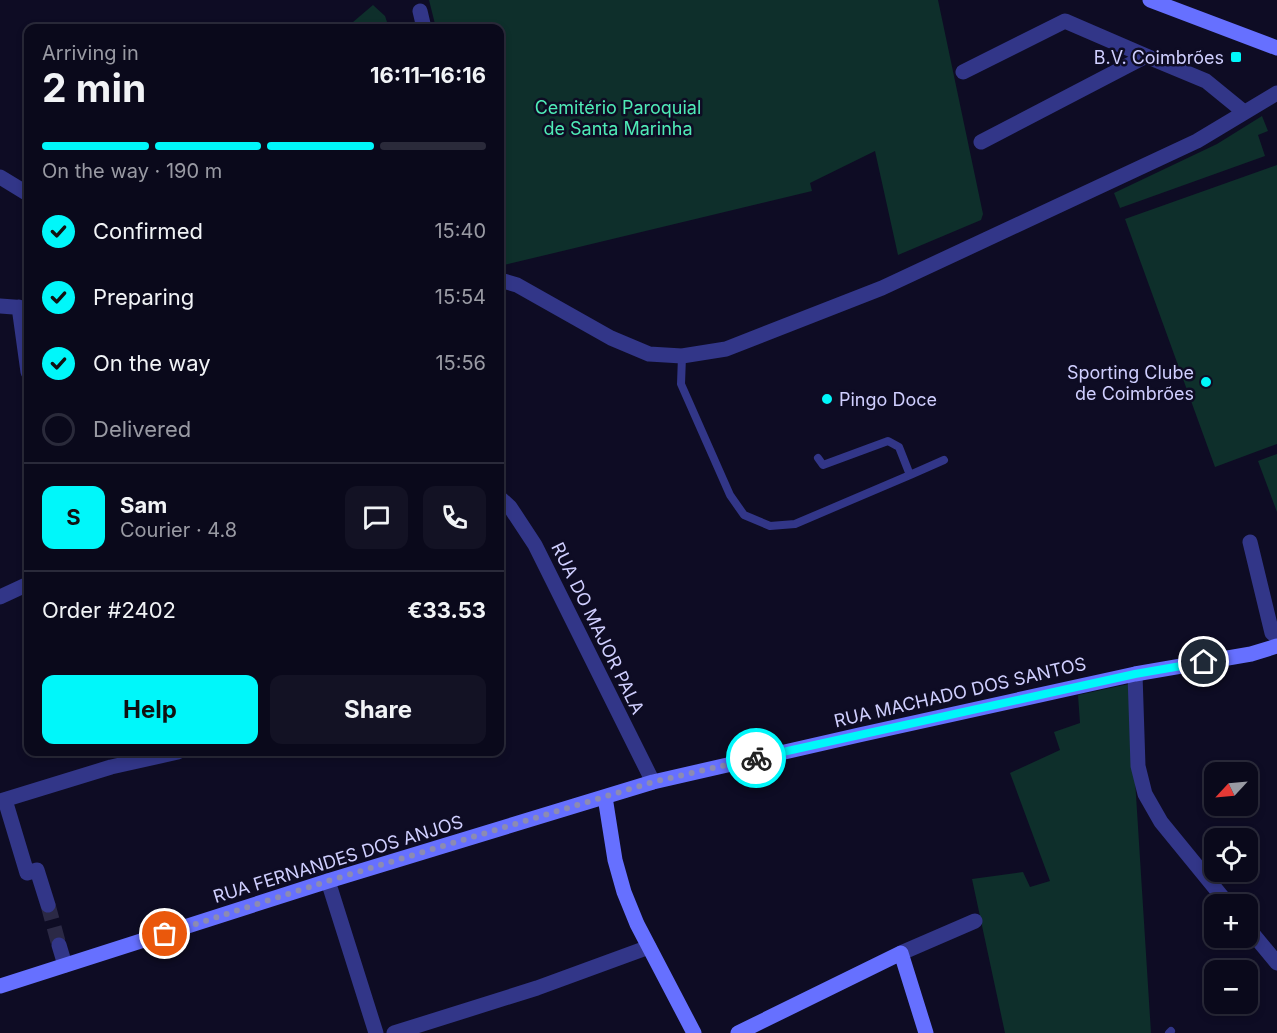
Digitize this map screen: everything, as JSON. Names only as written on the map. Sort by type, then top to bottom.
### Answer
[{"type":"street","points":[[1150,0],[1277,48]]},
{"type":"street","points":[[420,11],[423,24]]},
{"type":"street","points":[[963,72],[1065,21],[1206,81],[1244,112]]},
{"type":"street","points":[[981,142],[1146,56]]},
{"type":"street","points":[[504,281],[517,285],[611,339],[649,354],[682,356],[726,349],[882,288],[1197,141],[1277,93]]},
{"type":"street","points":[[0,177],[24,192]]},
{"type":"street","points":[[0,306],[24,308]]},
{"type":"street","name":"RUA DO MAJOR PALA","points":[[504,502],[535,545],[653,782]]},
{"type":"street","points":[[1250,542],[1272,633],[1277,637]]},
{"type":"street","points":[[0,597],[24,586]]},
{"type":"street","name":"RUA MACHADO DOS SANTOS","points":[[653,782],[1135,674],[1251,654],[1277,646]]},
{"type":"street","points":[[1135,674],[1138,766],[1145,794],[1161,822],[1220,894]]},
{"type":"street","points":[[48,905],[37,870],[27,873],[2,801],[110,759],[139,756]]},
{"type":"street","name":"RUA FERNANDES DOS ANJOS","points":[[0,986],[328,881],[653,782]]},
{"type":"street","points":[[605,797],[615,860],[624,892],[637,924],[694,1033]]},
{"type":"street","points":[[328,881],[376,1033]]},
{"type":"street","points":[[738,1033],[901,953],[975,921]]},
{"type":"street","points":[[1258,940],[1277,963]]},
{"type":"street","points":[[59,945],[66,965]]},
{"type":"street","points":[[394,1033],[537,988],[649,947]]},
{"type":"street","points":[[901,953],[926,1033]]},
{"type":"lane","points":[[682,356],[681,384],[730,495],[744,515],[770,526],[795,524],[944,460]]},
{"type":"lane","points":[[818,458],[823,465],[888,441],[899,447],[910,475]]},
{"type":"green space","name":"Cemitério Paroquial de Santa Marinha","points":[[429,0],[938,0],[983,214],[981,220],[898,255],[875,151],[810,183],[812,191],[504,265],[504,24],[435,24]]},
{"type":"green space","points":[[373,5],[385,16],[388,24],[351,24]]},
{"type":"green space","points":[[1262,116],[1268,131],[1258,135],[1265,156],[1120,208],[1114,193],[1217,144]]},
{"type":"green space","name":"Sporting Clube de Coimbrões","points":[[1277,165],[1277,444],[1215,467],[1125,219]]},
{"type":"green space","points":[[1277,454],[1277,512],[1258,461]]},
{"type":"green space","points":[[1129,684],[1151,1033],[1005,1033],[972,879],[1023,872],[1030,887],[1050,881],[1010,773],[1060,750],[1054,732],[1080,723],[1078,695]]},
{"type":"tunnel","points":[[48,905],[59,945]]},
{"type":"way so far","points":[[165,934],[328,881],[653,782],[756,758]]},
{"type":"place","name":"B.V. Coimbrões","points":[[1236,57]]},
{"type":"place","name":"Sporting Clube de Coimbrões","points":[[1206,382]]},
{"type":"place","name":"Pingo Doce","points":[[827,399]]},
{"type":"route","points":[[756,758],[1135,674],[1204,662]]}]
